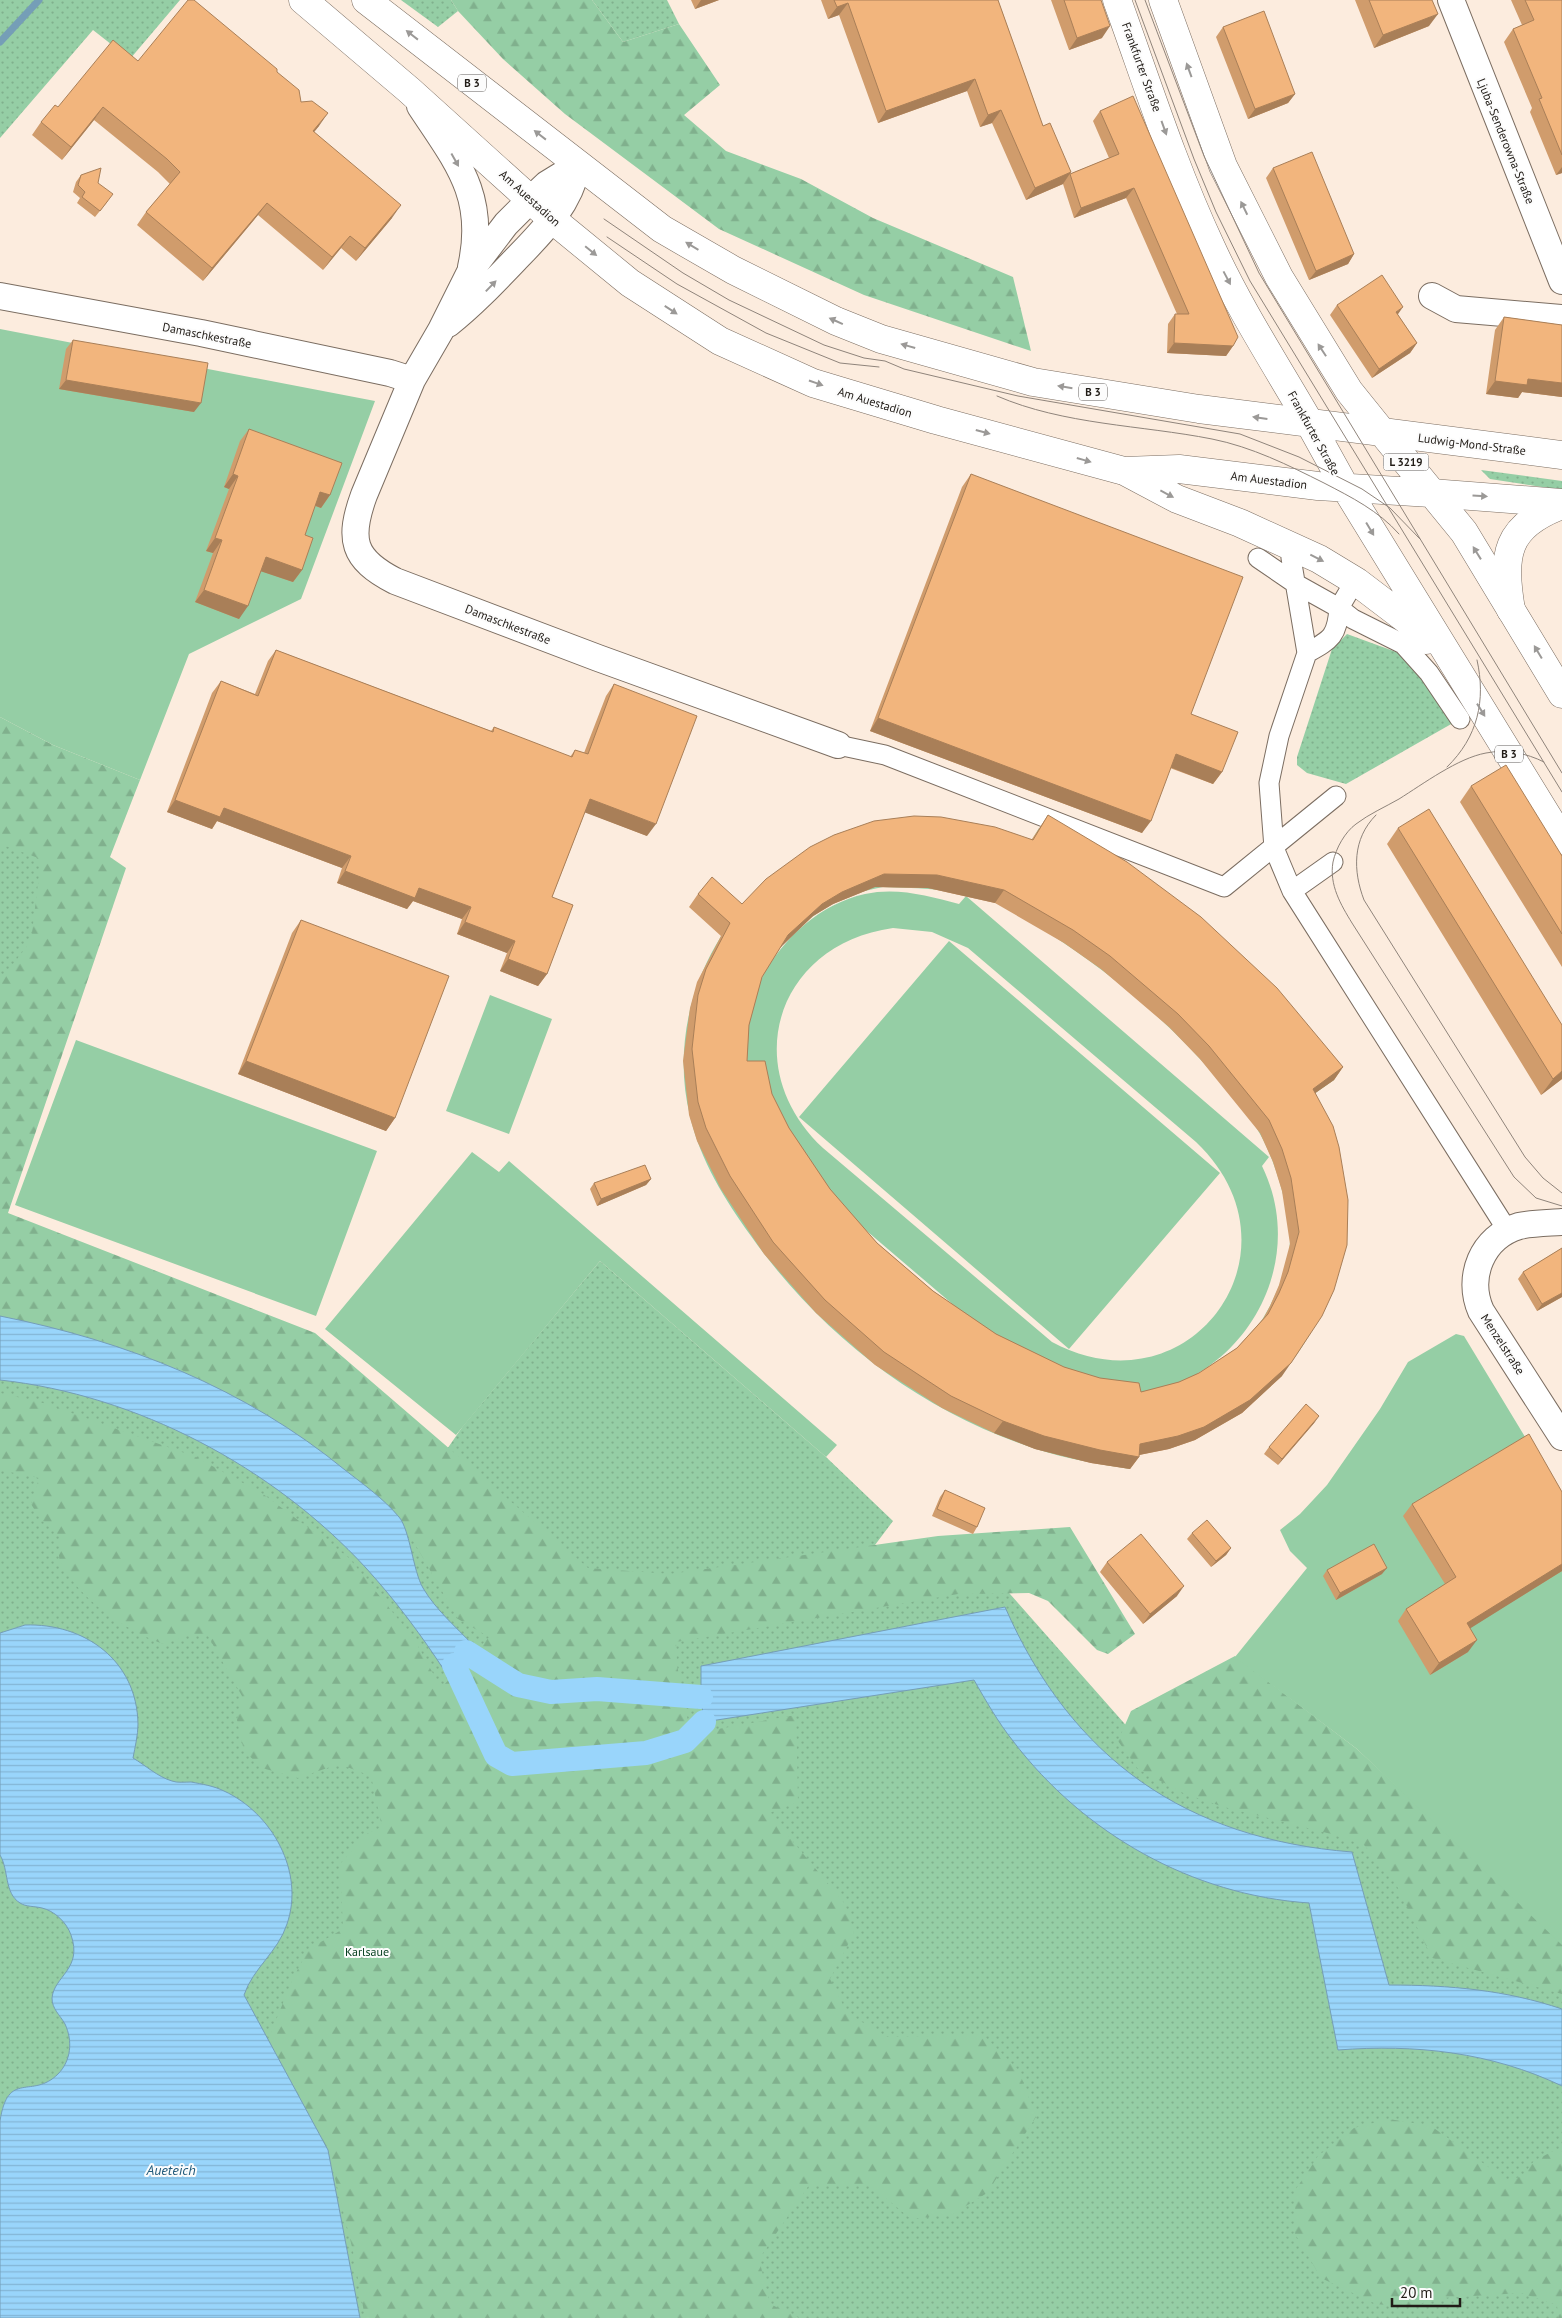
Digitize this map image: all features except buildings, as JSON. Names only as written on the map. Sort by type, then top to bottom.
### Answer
[{"type":"main road","name":"Am Auestadion","points":[[303,0],[409,90],[553,220],[630,284],[720,340],[813,383],[936,420],[1124,471],[1179,469],[1276,482],[1431,493]]},
{"type":"main road","name":"B 3","points":[[366,0],[578,166],[662,229],[733,270],[836,321],[881,339],[1033,382],[1199,409],[1382,432]]},
{"type":"main road","name":"Frankfurter Straße","points":[[1117,0],[1182,179],[1211,248],[1247,316],[1345,488],[1562,840]]},
{"type":"main road","name":"L 3219","points":[[1163,0],[1224,166],[1279,277],[1349,391],[1431,493]]},
{"type":"main road","name":"Ludwig-Mond-Straße","points":[[1382,432],[1562,455]]},
{"type":"main road","points":[[1124,471],[1177,499],[1265,534],[1345,574],[1407,620],[1456,669]]},
{"type":"main road","points":[[1431,493],[1562,504]]},
{"type":"main road","points":[[1431,493],[1464,532],[1562,694]]},
{"type":"main road","points":[[1512,610],[1507,584],[1506,559],[1513,541],[1522,528],[1542,512],[1562,504]]},
{"type":"street","name":"Ljuba-Senderowna-Straße","points":[[1451,0],[1562,281]]},
{"type":"street","name":"Am Auestadion","points":[[409,90],[454,157],[474,202],[476,245],[471,270]]},
{"type":"street","name":"Damaschkestraße","points":[[578,166],[547,184],[530,200],[506,224],[471,270],[441,330],[412,380],[357,514],[354,535],[359,550],[380,573],[396,582],[838,745]]},
{"type":"street","name":"Damaschkestraße","points":[[441,330],[488,289],[553,220],[574,184],[578,166]]},
{"type":"street","name":"Damaschkestraße","points":[[0,296],[201,333],[390,373],[412,380]]},
{"type":"street","points":[[1432,296],[1456,309],[1562,318]]},
{"type":"street","points":[[1258,558],[1296,584],[1339,608],[1353,619],[1403,644],[1429,673],[1460,719]]},
{"type":"street","points":[[1291,558],[1307,653],[1279,736],[1269,783],[1274,848],[1292,891],[1505,1228],[1562,1222]]},
{"type":"street","points":[[1307,653],[1324,644],[1338,629],[1339,608],[1349,591]]},
{"type":"street","points":[[838,745],[885,755],[1224,887],[1336,796]]},
{"type":"street","points":[[1292,891],[1334,862]]},
{"type":"street","name":"Menzelstraße","points":[[1505,1228],[1480,1258],[1475,1280],[1477,1301],[1562,1437]]},
{"type":"green space","points":[[0,0],[180,0],[130,59],[93,30],[0,138]]},
{"type":"green space","points":[[401,0],[451,0],[458,11],[438,27]]},
{"type":"green space","points":[[451,0],[592,0],[623,42],[679,24],[720,85],[684,115],[726,151],[801,179],[873,218],[1013,277],[1031,351],[864,295],[719,229],[565,114],[503,59],[458,11]]},
{"type":"green space","points":[[592,0],[667,0],[679,24],[623,42]]},
{"type":"green space","points":[[0,329],[375,401],[301,599],[189,654],[140,780],[53,745],[0,717]]},
{"type":"green space","points":[[1481,470],[1562,481],[1562,490],[1490,479]]},
{"type":"green space","points":[[1347,634],[1399,653],[1460,719],[1346,784],[1307,773],[1297,765],[1297,757],[1332,649]]},
{"type":"green space","points":[[0,717],[53,745],[140,780],[110,857],[126,868],[8,1213],[315,1333],[588,1568],[670,1574],[938,1536],[1070,1527],[1135,1634],[1108,1654],[1097,1650],[1048,1601],[1029,1593],[958,1594],[676,1642],[677,1665],[690,1732],[707,1731],[796,1715],[798,1802],[769,1813],[845,1904],[854,1933],[830,1979],[847,2013],[887,2037],[983,2035],[1019,2071],[1036,2117],[987,2193],[953,2214],[911,2219],[869,2184],[809,2185],[759,2259],[770,2304],[799,2318],[365,2318],[353,2251],[328,2150],[268,2040],[293,1978],[309,1949],[343,1929],[340,1864],[368,1833],[382,1827],[371,1776],[339,1764],[298,1778],[262,1768],[244,1751],[237,1720],[242,1696],[208,1636],[187,1636],[163,1644],[119,1622],[80,1590],[60,1560],[60,1536],[41,1520],[31,1504],[39,1478],[0,1470],[0,1393],[43,1403],[196,1457],[263,1494],[349,1558],[414,1639],[441,1688],[489,1637],[458,1619],[400,1518],[257,1409],[178,1368],[133,1351],[88,1336],[0,1316],[0,981],[31,941],[41,859],[0,844]]},
{"type":"green space","points":[[0,774],[60,810],[0,1185]]},
{"type":"green space","points":[[1039,828],[1124,880],[1163,908],[1200,938],[1269,1004],[1334,1080],[1304,1101],[1314,1119],[1329,1158],[1335,1178],[1341,1220],[1337,1261],[1326,1298],[1310,1333],[1290,1364],[1265,1392],[1236,1415],[1204,1434],[1169,1448],[1131,1456],[1130,1469],[1059,1456],[994,1433],[953,1414],[877,1366],[809,1306],[751,1236],[714,1179],[700,1148],[690,1116],[684,1070],[687,1025],[699,981],[719,940],[746,903],[780,873],[819,849],[864,835],[906,830],[926,830],[964,835],[1024,853]],"holes":[[[883,887],[939,890],[966,894],[1013,911],[1091,962],[1157,1016],[1223,1084],[1251,1119],[1266,1145],[1276,1171],[1287,1215],[1290,1241],[1289,1253],[1282,1279],[1263,1318],[1238,1352],[1211,1374],[1181,1391],[1165,1397],[1132,1403],[1131,1396],[1170,1387],[1205,1369],[1234,1344],[1256,1314],[1271,1280],[1278,1242],[1275,1204],[1262,1166],[1269,1157],[966,896],[959,904],[925,895],[901,892],[889,891],[865,894],[842,901],[802,927],[784,945],[770,964],[758,986],[743,1032],[743,1073],[740,1074],[741,1041],[747,1010],[759,980],[776,953],[798,929],[823,910],[852,895]],[[893,928],[932,932],[968,948],[1196,1142],[1228,1185],[1241,1229],[1237,1272],[1218,1310],[1188,1340],[1149,1357],[1102,1359],[1052,1342],[823,1148],[797,1116],[781,1082],[777,1047],[782,1014],[797,983],[821,958],[853,939]],[[807,1180],[1025,1366],[982,1344],[922,1302],[880,1266],[823,1203]]]},
{"type":"green space","points":[[949,941],[1220,1173],[1069,1349],[799,1117]]},
{"type":"green space","points":[[490,995],[552,1019],[509,1134],[446,1111]]},
{"type":"green space","points":[[76,1040],[377,1151],[316,1316],[15,1205]]},
{"type":"green space","points":[[472,1152],[499,1172],[509,1161],[837,1445],[826,1457],[600,1261],[456,1435],[325,1329]]},
{"type":"green space","name":"Karlsaue","points":[[0,1232],[296,1368],[540,1628],[995,1577],[1169,1774],[1383,1824],[1562,1954],[1562,2318],[0,2318]]},
{"type":"green space","points":[[600,1261],[826,1457],[893,1521],[869,1553],[651,1590],[571,1571],[445,1452],[463,1426]]},
{"type":"green space","points":[[1456,1334],[1464,1336],[1562,1498],[1562,1945],[1357,1749],[1235,1657],[1307,1568],[1290,1551],[1280,1530],[1300,1514],[1327,1485],[1380,1409],[1408,1362]]},
{"type":"green space","points":[[1235,1656],[1357,1749],[1562,1940],[1562,1994],[1432,1958],[1394,1880],[1364,1845],[1331,1834],[1224,1807],[1185,1794],[1138,1769],[1118,1741],[1131,1711]]},
{"type":"green space","points":[[1389,2119],[1431,2126],[1508,2181],[1522,2176],[1534,2161],[1557,2149],[1562,2152],[1562,2318],[1558,2318],[1557,2305],[1521,2293],[1441,2298],[1408,2307],[1376,2304],[1321,2278],[1294,2232],[1296,2189],[1318,2156],[1354,2128]]},
{"type":"water","points":[[0,1316],[47,1326],[138,1354],[225,1392],[267,1415],[307,1441],[373,1492],[399,1517],[406,1531],[423,1588],[440,1611],[473,1645],[446,1673],[388,1593],[366,1568],[329,1532],[289,1498],[245,1468],[200,1442],[151,1419],[102,1402],[51,1388],[0,1380]]},
{"type":"water","points":[[1005,1607],[1032,1661],[1064,1708],[1101,1748],[1142,1782],[1187,1809],[1238,1830],[1292,1844],[1352,1852],[1389,1985],[1477,1990],[1520,1997],[1562,2009],[1562,2086],[1508,2065],[1452,2053],[1396,2048],[1338,2050],[1309,1903],[1266,1898],[1223,1887],[1183,1873],[1144,1854],[1107,1831],[1073,1804],[1041,1774],[1008,1734],[974,1680],[704,1722],[701,1697],[701,1666]]},
{"type":"water","name":"Aueteich","points":[[25,1625],[47,1626],[67,1631],[86,1639],[103,1650],[117,1664],[128,1681],[135,1701],[138,1728],[133,1758],[167,1779],[176,1782],[191,1782],[212,1786],[241,1801],[257,1814],[270,1829],[280,1846],[288,1865],[292,1884],[287,1924],[278,1943],[253,1976],[244,1995],[328,2150],[360,2318],[0,2318],[0,2121],[9,2095],[15,2090],[48,2081],[58,2074],[66,2063],[70,2044],[68,2030],[53,2005],[52,1998],[54,1990],[71,1964],[74,1947],[67,1926],[60,1918],[47,1910],[25,1905],[15,1899],[11,1893],[0,1855],[0,1633]]},
{"type":"waterway","points":[[0,42],[39,0]]},
{"type":"waterway","points":[[466,1652],[518,1685],[551,1692],[597,1689],[701,1697]]},
{"type":"waterway","points":[[454,1665],[496,1755],[512,1764],[646,1753],[685,1741],[704,1722]]},
{"type":"tram line","points":[[1135,0],[1194,159],[1216,212],[1250,281],[1562,792]]},
{"type":"tram line","points":[[1145,0],[1204,156],[1259,273],[1562,773]]},
{"type":"tram line","points":[[604,219],[683,273],[729,300],[824,345],[864,358],[885,361],[904,369],[1018,396],[1240,434],[1299,457],[1362,489],[1390,508],[1420,539]]},
{"type":"tram line","points":[[607,237],[677,284],[766,333],[840,363],[879,367]]},
{"type":"tram line","points":[[997,396],[1023,406],[1076,419],[1185,434],[1227,442],[1283,463],[1344,494],[1374,511],[1399,534]]},
{"type":"tram line","points":[[1447,767],[1466,743],[1477,717],[1480,704],[1480,675],[1477,660]]},
{"type":"tram line","points":[[1544,762],[1523,754],[1501,751],[1475,756],[1452,766],[1352,827],[1339,846],[1334,857],[1332,870],[1334,887],[1348,916],[1514,1177],[1536,1198],[1562,1206]]},
{"type":"tram line","points":[[1376,815],[1362,834],[1357,856],[1358,878],[1364,900],[1525,1157],[1543,1178],[1562,1193]]}]
